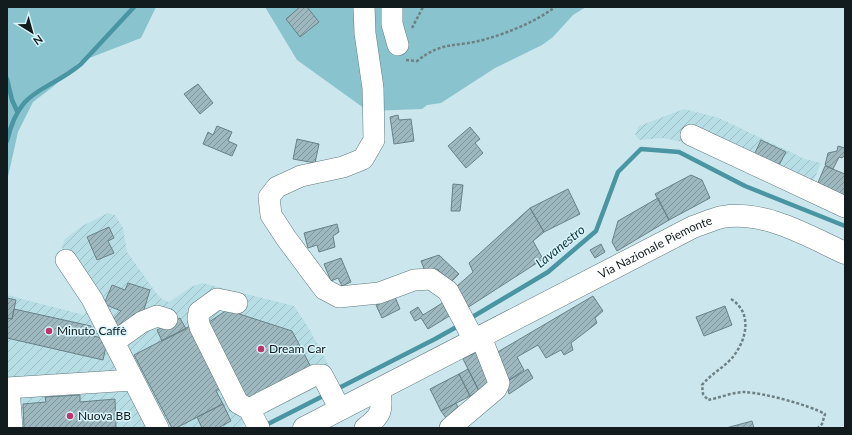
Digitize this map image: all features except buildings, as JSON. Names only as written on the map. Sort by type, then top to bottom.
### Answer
[{"type":"main road","name":"Via Nazionale Piemonte","points":[[304,428],[693,227],[722,217],[751,217],[780,224],[844,250]]},
{"type":"street","points":[[364,7],[365,33],[373,88],[374,140],[363,159],[343,167],[301,176],[278,186],[269,197],[271,215],[324,289],[339,298],[379,293],[414,280],[431,279],[448,291],[458,309],[478,338],[499,383],[496,389],[450,428]]},
{"type":"street","points":[[392,7],[392,24],[398,45]]},
{"type":"street","points":[[691,135],[845,207]]},
{"type":"street","points":[[66,260],[92,299],[158,428]]},
{"type":"street","points":[[237,303],[217,299],[199,312],[198,319],[200,327],[238,403],[250,409],[259,428]]},
{"type":"street","points":[[114,342],[142,322],[157,316],[167,319]]},
{"type":"street","points":[[250,409],[315,375],[322,375],[340,409]]},
{"type":"street","points":[[12,428],[8,388],[133,380]]},
{"type":"street","points":[[365,428],[375,420],[381,409],[380,389]]},
{"type":"path","points":[[398,45],[405,59],[408,61],[417,61],[431,50],[442,46],[486,39],[523,24],[555,7]]},
{"type":"path","points":[[731,299],[740,305],[745,315],[744,335],[732,358],[711,374],[702,385],[703,394],[708,400],[743,392],[771,397],[815,409],[825,414],[822,424],[818,428]]},
{"type":"shaded area","points":[[7,7],[156,7],[141,38],[79,62],[54,86],[33,102],[18,132],[7,181]]},
{"type":"shaded area","points":[[265,7],[586,7],[573,15],[553,37],[542,45],[495,68],[441,103],[427,105],[422,109],[368,111],[297,60]]},
{"type":"shaded area","points":[[684,109],[719,118],[805,159],[821,163],[813,182],[692,144],[663,138],[639,140],[635,134],[639,126]]},
{"type":"shaded area","points":[[108,213],[115,215],[123,228],[127,252],[162,299],[169,302],[191,287],[202,283],[294,306],[308,327],[334,375],[327,382],[237,428],[7,428],[7,295],[84,315],[88,306],[63,262],[62,246],[65,239],[82,226]]},
{"type":"waterway","points":[[7,141],[12,123],[19,110],[27,100],[35,93],[68,74],[81,64],[134,7]]},
{"type":"waterway","points":[[7,79],[12,100],[17,111]]},
{"type":"waterway","name":"Lavanestro","points":[[469,319],[548,272],[596,231],[618,172],[641,149],[679,152],[745,186],[845,226]]},
{"type":"waterway","name":"Lavanestro","points":[[335,390],[460,325]]},
{"type":"waterway","name":"Lavanestro","points":[[264,426],[327,394]]},
{"type":"place","name":"Minuto Caffè","points":[[49,331]]},
{"type":"place","name":"Dream Car","points":[[261,349]]},
{"type":"place","name":"Nuova BB","points":[[70,416]]}]
